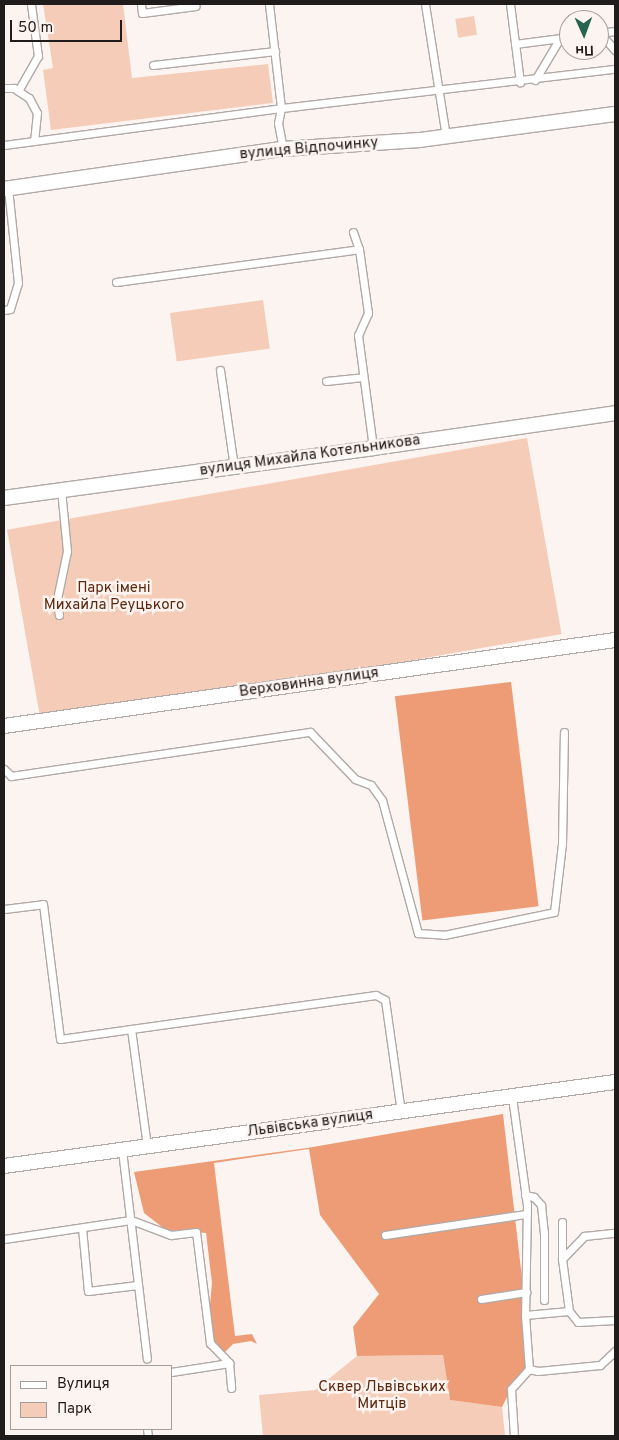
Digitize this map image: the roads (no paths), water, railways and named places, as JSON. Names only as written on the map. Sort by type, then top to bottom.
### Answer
[{"type":"street","name":"вулиця Відпочинку","points":[[6,188],[283,149],[446,137],[615,114]]},
{"type":"street","name":"вулиця Михайла Котельникова","points":[[4,498],[372,448],[615,412]]},
{"type":"street","name":"Верховинна вулиця","points":[[4,726],[615,640]]},
{"type":"street","name":"Львівська вулиця","points":[[4,1166],[615,1082]]},
{"type":"lane","points":[[18,91],[38,56],[31,4]]},
{"type":"lane","points":[[141,4],[142,13],[196,6]]},
{"type":"lane","points":[[269,4],[281,108],[278,123],[283,149]]},
{"type":"lane","points":[[426,4],[446,137]]},
{"type":"lane","points":[[510,4],[520,82]]},
{"type":"lane","points":[[515,44],[559,38]]},
{"type":"lane","points":[[536,80],[559,40]]},
{"type":"lane","points":[[153,65],[275,51]]},
{"type":"lane","points":[[4,145],[281,108],[520,82],[615,69]]},
{"type":"lane","points":[[4,88],[18,91],[29,98],[36,113],[34,141]]},
{"type":"lane","points":[[4,310],[10,309],[18,284],[6,188]]},
{"type":"lane","points":[[353,232],[358,249],[368,313],[358,335],[372,448]]},
{"type":"lane","points":[[116,282],[358,249]]},
{"type":"lane","points":[[220,370],[234,466]]},
{"type":"lane","points":[[326,381],[363,376]]},
{"type":"lane","points":[[58,615],[57,599],[67,551],[61,490]]},
{"type":"lane","points":[[4,769],[10,776],[310,732],[355,779],[371,785],[382,800],[418,933],[444,935],[554,912],[562,844],[564,732]]},
{"type":"lane","points":[[4,909],[43,904],[60,1039],[376,995],[385,1000],[401,1112]]},
{"type":"lane","points":[[131,1029],[147,1146]]},
{"type":"lane","points":[[512,1097],[526,1195],[525,1315],[529,1369],[511,1389],[514,1436]]},
{"type":"lane","points":[[122,1150],[146,1359]]},
{"type":"lane","points":[[526,1195],[534,1197],[541,1206],[544,1232],[544,1300]]},
{"type":"lane","points":[[385,1235],[526,1214]]},
{"type":"lane","points":[[4,1239],[131,1220],[171,1236],[196,1232],[210,1342],[229,1363],[231,1388]]},
{"type":"lane","points":[[562,1222],[562,1259],[569,1311],[578,1322],[615,1320]]},
{"type":"lane","points":[[82,1228],[88,1291],[138,1285]]},
{"type":"lane","points":[[562,1259],[584,1236],[615,1233]]},
{"type":"lane","points":[[481,1299],[526,1292]]},
{"type":"lane","points":[[525,1315],[569,1311]]},
{"type":"lane","points":[[529,1369],[538,1371],[600,1365],[615,1351]]},
{"type":"lane","points":[[172,1372],[229,1363]]},
{"type":"park label","name":"Парк імені Михайла Реуцького","points":[[114,596]]},
{"type":"park label","name":"Сквер Львівських Митців","points":[[382,1396]]}]
